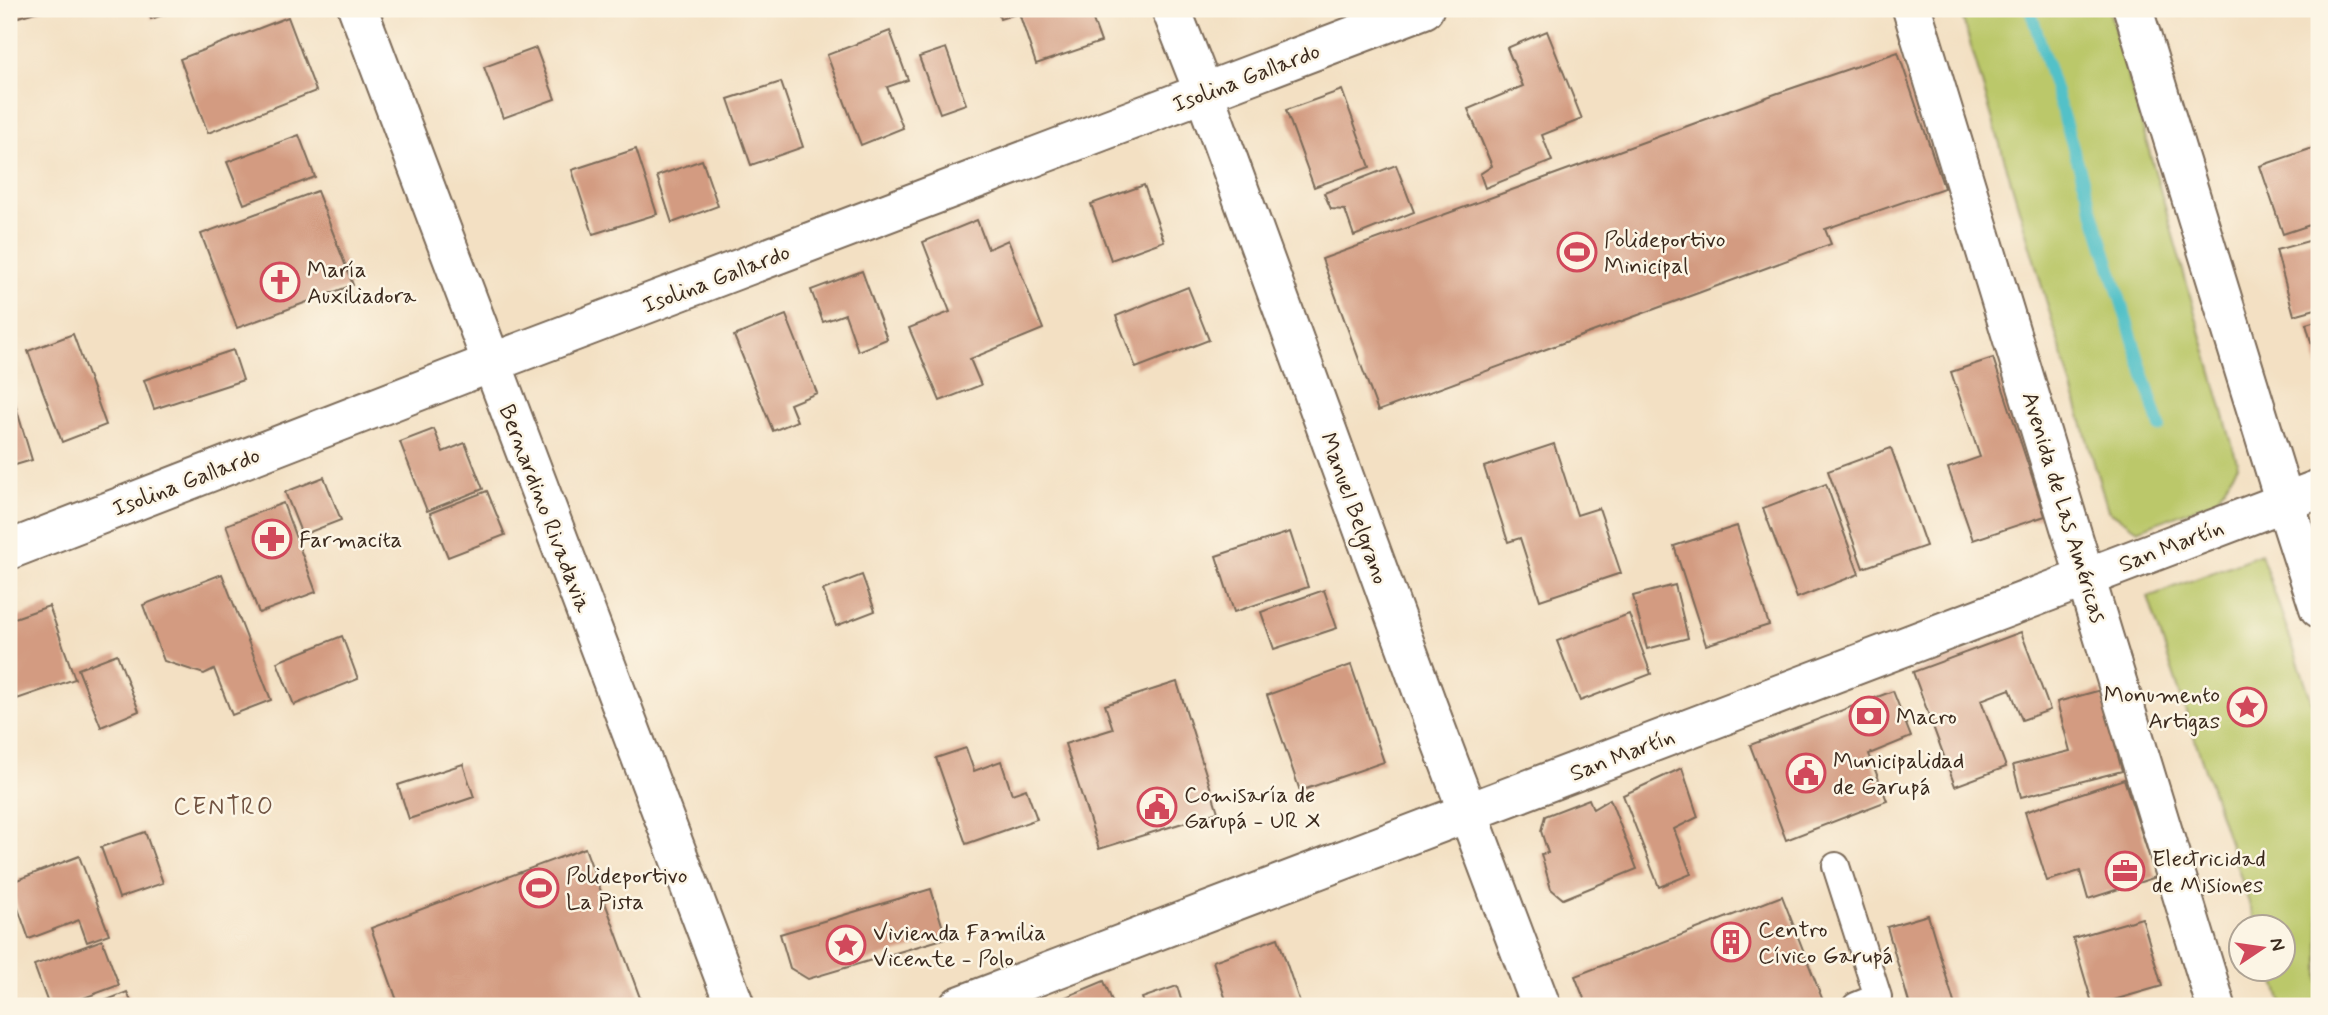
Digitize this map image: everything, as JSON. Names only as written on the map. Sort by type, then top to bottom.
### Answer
[{"type":"street","name":"Bernardino Rivadavia","points":[[358,9],[735,1006]]},
{"type":"street","name":"Manuel Belgrano","points":[[1171,9],[1205,93],[1541,1006]]},
{"type":"street","name":"Isolina Gallardo","points":[[9,550],[492,363],[1424,9]]},
{"type":"street","name":"Avenida de Las Américas","points":[[1912,9],[2216,1006]]},
{"type":"street","points":[[2133,9],[2302,496],[2319,608]]},
{"type":"street","name":"San Martín","points":[[959,1006],[2302,496]]},
{"type":"lane","points":[[1836,866],[1878,997],[1856,1006]]},
{"type":"green space","points":[[1960,9],[2109,9],[2238,465],[2216,500],[2138,530],[2108,510]]},
{"type":"green space","points":[[2261,554],[2319,722],[2319,1006],[2283,1006],[2276,984],[2296,984],[2296,914],[2253,914],[2148,597]]},
{"type":"building","points":[[9,9],[45,9],[9,20]]},
{"type":"building","points":[[147,9],[181,9],[151,19]]},
{"type":"building","points":[[997,9],[1089,9],[1101,42],[1036,64],[1019,13],[1000,19]]},
{"type":"building","points":[[288,17],[316,91],[208,133],[180,59]]},
{"type":"building","points":[[890,31],[908,80],[887,87],[903,128],[861,145],[827,55]]},
{"type":"building","points":[[1547,31],[1582,119],[1542,135],[1552,161],[1485,188],[1480,174],[1492,166],[1468,109],[1523,86],[1507,48]]},
{"type":"building","points":[[536,48],[555,99],[503,118],[484,67]]},
{"type":"building","points":[[946,48],[966,104],[940,113],[919,57]]},
{"type":"building","name":"Polideportivo Minicipal","points":[[1898,52],[1944,188],[1825,229],[1831,244],[1378,411],[1322,259]]},
{"type":"building","points":[[781,82],[803,147],[751,165],[728,99]]},
{"type":"building","points":[[1342,90],[1370,167],[1314,187],[1286,110]]},
{"type":"building","points":[[299,135],[315,177],[244,204],[227,162]]},
{"type":"building","points":[[2319,146],[2319,222],[2283,234],[2260,166]]},
{"type":"building","points":[[636,149],[657,214],[593,234],[572,170]]},
{"type":"building","points":[[702,160],[718,206],[672,223],[657,176]]},
{"type":"building","points":[[1396,165],[1414,212],[1354,236],[1345,210],[1331,209],[1324,193]]},
{"type":"building","points":[[1144,185],[1164,241],[1111,260],[1091,204]]},
{"type":"building","points":[[317,191],[353,285],[237,328],[201,234]]},
{"type":"building","points":[[977,220],[988,249],[1008,240],[1043,329],[970,359],[981,385],[940,401],[909,328],[950,312],[923,242]]},
{"type":"building","points":[[2319,238],[2319,308],[2294,315],[2276,250]]},
{"type":"building","points":[[862,271],[887,339],[858,351],[845,314],[823,322],[811,290]]},
{"type":"building","points":[[1188,287],[1209,340],[1136,368],[1116,316]]},
{"type":"building","points":[[786,315],[817,393],[790,404],[797,421],[773,431],[734,336]]},
{"type":"building","points":[[2319,320],[2319,367],[2318,367],[2306,324]]},
{"type":"building","points":[[73,334],[106,425],[62,442],[28,351]]},
{"type":"building","points":[[233,350],[243,380],[154,409],[144,380]]},
{"type":"building","points":[[1993,358],[2045,516],[1973,540],[1948,468],[1980,457],[1951,372]]},
{"type":"building","points":[[9,384],[32,460],[9,467]]},
{"type":"building","points":[[434,429],[443,452],[465,443],[483,489],[427,511],[400,442]]},
{"type":"building","points":[[1554,444],[1577,515],[1599,508],[1621,573],[1540,600],[1520,538],[1508,542],[1484,467]]},
{"type":"building","points":[[1891,448],[1926,546],[1863,568],[1828,471]]},
{"type":"building","points":[[324,477],[341,520],[302,535],[285,492]]},
{"type":"building","points":[[1826,484],[1859,574],[1797,598],[1763,508]]},
{"type":"building","points":[[487,491],[505,535],[448,557],[430,513]]},
{"type":"building","points":[[283,503],[316,592],[259,613],[226,525]]},
{"type":"building","points":[[1737,526],[1769,625],[1706,645],[1674,546]]},
{"type":"building","points":[[1290,532],[1308,587],[1234,612],[1216,556]]},
{"type":"building","points":[[222,574],[271,700],[232,715],[214,669],[204,674],[164,661],[143,605]]},
{"type":"building","points":[[862,575],[875,611],[836,626],[823,590]]},
{"type":"building","points":[[1675,585],[1688,638],[1647,649],[1633,596]]},
{"type":"building","points":[[1324,590],[1337,628],[1274,649],[1261,612]]},
{"type":"building","points":[[49,606],[75,679],[17,699],[9,676],[9,620]]},
{"type":"building","points":[[1629,614],[1651,674],[1580,701],[1557,641]]},
{"type":"building","points":[[2021,632],[2050,710],[2022,720],[2010,689],[1981,700],[2006,767],[1955,786],[1913,672]]},
{"type":"building","points":[[342,636],[358,679],[294,705],[277,662]]},
{"type":"building","points":[[117,654],[139,711],[101,727],[78,669]]},
{"type":"building","points":[[1351,665],[1384,762],[1300,791],[1267,695]]},
{"type":"building","points":[[1177,682],[1218,812],[1099,849],[1065,744],[1113,729],[1105,705]]},
{"type":"building","points":[[2101,690],[2122,771],[2021,797],[2013,765],[2070,751],[2057,702]]},
{"type":"building","points":[[1893,691],[1911,737],[1869,754],[1887,801],[1786,840],[1750,745]]},
{"type":"building","points":[[966,748],[974,771],[1001,761],[1012,794],[1026,789],[1037,819],[966,844],[936,758]]},
{"type":"building","points":[[463,764],[474,797],[409,819],[398,785]]},
{"type":"building","points":[[1682,768],[1698,817],[1674,829],[1691,874],[1659,887],[1623,795]]},
{"type":"building","points":[[2124,779],[2156,877],[2088,899],[2080,871],[2047,881],[2025,812]]},
{"type":"building","points":[[1589,799],[1593,809],[1610,799],[1637,869],[1563,899],[1551,889],[1541,854],[1548,853],[1541,831],[1545,816]]},
{"type":"building","points":[[145,832],[163,883],[119,898],[101,847]]},
{"type":"building","name":"Polideportivo La Pista","points":[[585,848],[643,1006],[399,1006],[371,928]]},
{"type":"building","points":[[79,856],[109,934],[87,942],[79,920],[29,939],[9,883]]},
{"type":"building","points":[[931,889],[946,938],[808,979],[790,968],[780,934]]},
{"type":"building","name":"Centro Cívico Garupá","points":[[1782,896],[1825,1006],[1587,1006],[1575,976]]},
{"type":"building","points":[[1928,915],[1955,1006],[1910,1006],[1887,927]]},
{"type":"building","points":[[2142,918],[2162,986],[2093,1006],[2073,938]]},
{"type":"building","points":[[1278,938],[1301,1006],[1228,1006],[1213,961]]},
{"type":"building","points":[[102,940],[119,985],[62,1006],[49,1006],[34,965]]},
{"type":"building","points":[[1104,981],[1114,1006],[1049,1004]]},
{"type":"building","points":[[1177,986],[1183,1006],[1145,1006],[1142,998]]},
{"type":"building","points":[[127,992],[133,1006],[92,1006]]},
{"type":"waterway","points":[[2030,9],[2160,427]]},
{"type":"place","name":"Polideportivo Minicipal","points":[[1577,252]]},
{"type":"place","name":"María Auxiliadora","points":[[280,282]]},
{"type":"place","name":"Farmacita","points":[[272,539]]},
{"type":"place","name":"Monumento Artigas","points":[[2247,707]]},
{"type":"place","name":"Macro","points":[[1869,716]]},
{"type":"place","name":"Municipalidad de Garupá","points":[[1806,773]]},
{"type":"place","name":"Comisaría de Garupá - UR X","points":[[1157,807]]},
{"type":"place","name":"Electricidad de Misiones","points":[[2125,871]]},
{"type":"place","name":"Polideportivo La Pista","points":[[539,888]]},
{"type":"place","name":"Centro Cívico Garupá","points":[[1731,942]]},
{"type":"place","name":"Vivienda Familia Vicente - Polo","points":[[846,945]]},
{"type":"district","name":"CENTRO","points":[[224,806]]}]
